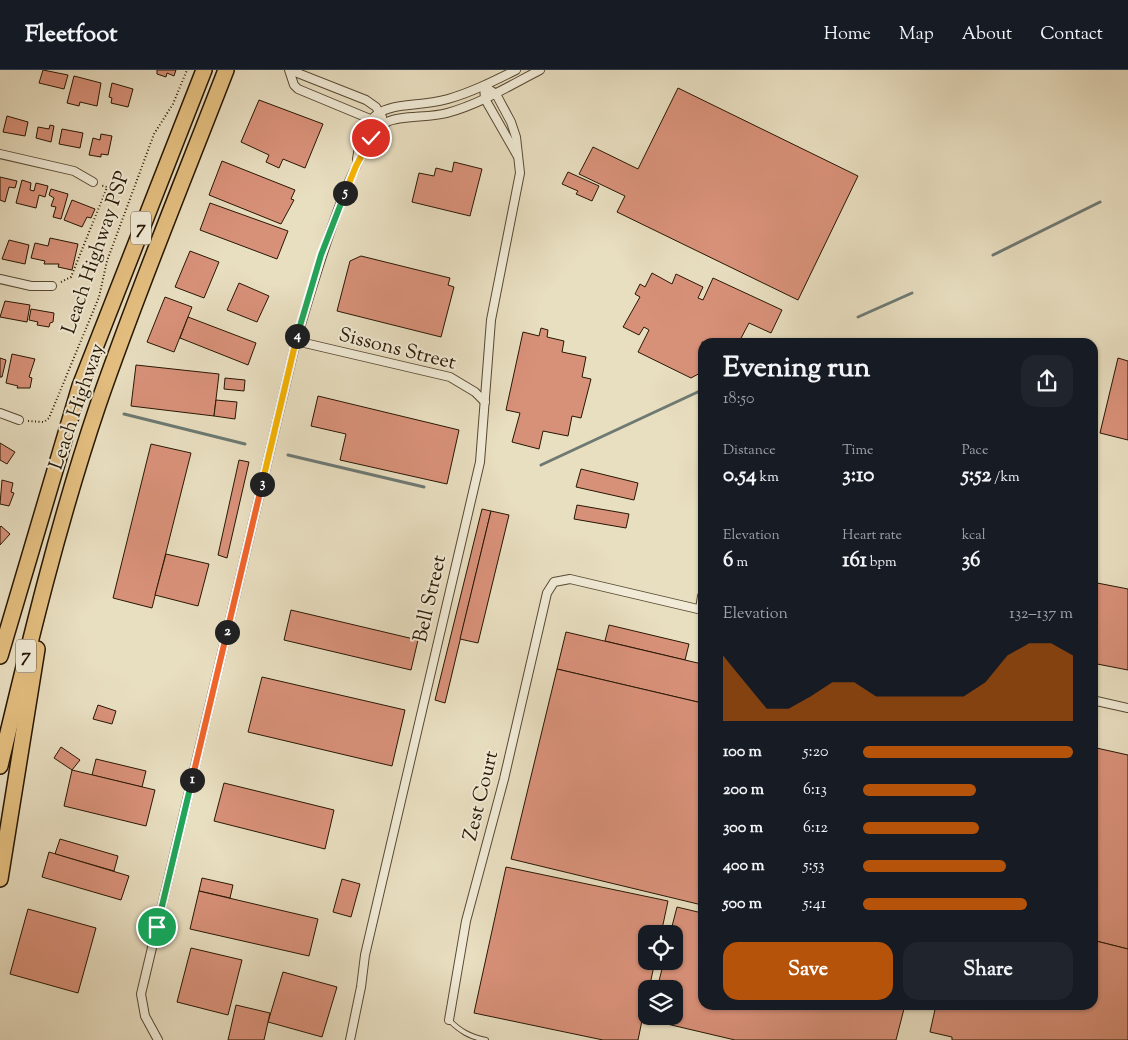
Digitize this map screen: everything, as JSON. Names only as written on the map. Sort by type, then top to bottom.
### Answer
[{"type":"highway","name":"Leach Highway","points":[[0,656],[80,386],[204,70]]},
{"type":"highway","name":"Leach Highway","points":[[0,766],[55,547],[98,406],[144,279],[226,70]]},
{"type":"highway","points":[[0,879],[9,813],[55,547]]},
{"type":"street","points":[[290,70],[294,85],[298,89],[372,120],[384,123]]},
{"type":"street","points":[[290,70],[380,107],[445,100],[484,86],[516,70]]},
{"type":"street","points":[[158,1040],[145,1016],[142,994],[296,341],[321,255],[356,166],[371,138],[384,123],[396,118],[428,117],[447,114],[485,100],[540,70]]},
{"type":"street","points":[[484,86],[485,100],[520,162]]},
{"type":"street","name":"Bell Street","points":[[350,1040],[361,987],[364,955],[480,462],[491,320],[516,194],[520,162],[514,129],[496,94],[484,86]]},
{"type":"street","points":[[373,104],[380,112],[384,123]]},
{"type":"street","points":[[356,166],[359,146],[365,130],[380,112],[393,106]]},
{"type":"street","points":[[356,112],[364,120],[365,130]]},
{"type":"street","points":[[0,154],[74,171],[93,182]]},
{"type":"street","points":[[0,279],[31,286],[52,286]]},
{"type":"street","name":"Sissons Street","points":[[296,341],[450,377],[475,392],[485,402]]},
{"type":"street","points":[[0,413],[19,420]]},
{"type":"street","name":"Zest Court","points":[[449,1020],[466,921],[504,780],[547,593],[554,582],[570,579],[698,608]]},
{"type":"street","points":[[1098,701],[1128,708]]},
{"type":"lane","points":[[449,1020],[459,1030],[472,1037],[486,1040]]},
{"type":"path","name":"Leach Highway PSP","points":[[19,420],[36,422],[50,418],[99,297],[107,261],[154,134],[173,104],[187,70]]},
{"type":"path","points":[[52,286],[71,277],[106,190],[106,187],[93,182]]},
{"type":"building","points":[[43,70],[68,75],[64,89],[39,83]]},
{"type":"building","points":[[157,70],[176,70],[174,76],[167,73],[166,77],[157,74]]},
{"type":"building","points":[[74,76],[101,83],[97,106],[80,102],[79,106],[67,103]]},
{"type":"building","points":[[112,83],[133,89],[128,107],[111,103],[112,98],[109,97]]},
{"type":"building","points":[[678,88],[858,176],[798,300],[617,212],[625,196],[579,174],[593,147],[638,169]]},
{"type":"building","points":[[259,100],[323,124],[305,168],[283,159],[279,168],[266,162],[269,155],[241,142]]},
{"type":"building","points":[[7,116],[28,122],[25,136],[3,132]]},
{"type":"building","points":[[50,125],[54,126],[51,142],[36,138],[38,127],[49,129]]},
{"type":"building","points":[[62,129],[83,133],[80,148],[59,144]]},
{"type":"building","points":[[101,134],[112,136],[108,155],[101,154],[101,157],[89,155],[93,138],[100,140]]},
{"type":"building","points":[[222,161],[295,190],[291,199],[294,200],[281,224],[209,195]]},
{"type":"building","points":[[454,162],[482,169],[470,216],[412,202],[419,173],[434,176],[436,168],[452,172]]},
{"type":"building","points":[[568,172],[599,186],[592,201],[576,194],[578,191],[562,184]]},
{"type":"building","points":[[0,177],[17,181],[15,188],[9,187],[5,202],[0,200]]},
{"type":"building","points":[[22,180],[31,183],[30,190],[34,191],[36,183],[48,186],[45,197],[39,195],[36,208],[16,203]]},
{"type":"building","points":[[51,189],[68,194],[61,219],[53,217],[56,207],[51,206],[54,198],[49,195]]},
{"type":"building","points":[[72,200],[95,209],[91,218],[87,217],[82,227],[64,220]]},
{"type":"building","points":[[210,203],[288,231],[277,259],[200,230]]},
{"type":"building","points":[[50,238],[78,244],[72,270],[58,267],[59,264],[44,264],[45,261],[31,258],[35,243],[48,246]]},
{"type":"building","points":[[9,240],[29,245],[25,264],[2,259]]},
{"type":"building","points":[[190,251],[219,262],[204,298],[175,287]]},
{"type":"building","points":[[361,256],[450,278],[448,285],[454,287],[441,337],[337,311],[350,261]]},
{"type":"building","points":[[652,273],[672,284],[676,274],[703,287],[698,298],[703,300],[713,278],[782,310],[771,333],[749,323],[741,338],[698,338],[698,374],[691,378],[638,352],[649,330],[644,327],[639,335],[623,327],[640,297],[635,294],[640,284],[645,287]]},
{"type":"building","points":[[239,283],[269,296],[257,322],[227,310]]},
{"type":"building","points":[[165,297],[192,307],[174,352],[147,342]]},
{"type":"building","points":[[5,301],[30,305],[27,322],[0,317]]},
{"type":"building","points":[[31,309],[54,313],[53,322],[50,323],[49,327],[37,325],[38,322],[29,320]]},
{"type":"building","points":[[188,317],[256,343],[248,365],[180,338]]},
{"type":"building","points":[[541,328],[548,330],[547,337],[564,341],[562,352],[586,357],[582,377],[591,379],[581,418],[572,416],[568,436],[543,431],[539,449],[512,442],[520,413],[506,410],[523,332],[539,336]]},
{"type":"building","points":[[12,354],[35,359],[29,377],[32,378],[30,388],[17,388],[18,386],[6,383]]},
{"type":"building","points":[[0,358],[6,360],[2,377],[0,377]]},
{"type":"building","points":[[1118,358],[1128,361],[1128,440],[1100,433]]},
{"type":"building","points":[[136,365],[219,374],[214,416],[131,406]]},
{"type":"building","points":[[225,378],[245,380],[244,391],[224,389]]},
{"type":"building","points":[[318,396],[459,430],[447,484],[340,460],[346,434],[311,426]]},
{"type":"building","points":[[216,400],[237,402],[235,419],[214,416]]},
{"type":"building","points":[[0,443],[15,452],[7,464],[0,460]]},
{"type":"building","points":[[151,444],[191,453],[152,608],[113,598]]},
{"type":"building","points":[[239,460],[249,462],[227,558],[218,555]]},
{"type":"building","points":[[581,469],[638,483],[634,500],[576,487]]},
{"type":"building","points":[[2,480],[13,483],[11,492],[14,493],[9,506],[0,504]]},
{"type":"building","points":[[577,505],[629,514],[626,528],[574,519]]},
{"type":"building","points":[[482,509],[491,511],[445,703],[435,700]]},
{"type":"building","points":[[491,511],[509,515],[478,643],[460,639]]},
{"type":"building","points":[[0,527],[10,534],[0,545]]},
{"type":"building","points":[[166,554],[209,564],[198,606],[155,595]]},
{"type":"building","points":[[1098,583],[1128,589],[1128,670],[1098,664]]},
{"type":"building","points":[[291,610],[418,640],[411,670],[284,640]]},
{"type":"building","points":[[609,625],[689,644],[685,660],[605,641]]},
{"type":"building","points":[[566,632],[698,663],[698,702],[557,669]]},
{"type":"building","points":[[557,669],[698,702],[698,904],[511,859]]},
{"type":"building","points":[[262,677],[405,710],[392,766],[248,732]]},
{"type":"building","points":[[98,705],[116,711],[112,724],[93,719]]},
{"type":"building","points":[[61,747],[80,760],[72,770],[54,758]]},
{"type":"building","points":[[1098,748],[1128,755],[1128,949],[1098,942]]},
{"type":"building","points":[[96,759],[146,771],[142,787],[92,775]]},
{"type":"building","points":[[72,770],[155,790],[146,826],[64,806]]},
{"type":"building","points":[[224,783],[334,810],[325,849],[214,821]]},
{"type":"building","points":[[60,839],[118,856],[114,871],[55,854]]},
{"type":"building","points":[[49,852],[129,876],[121,900],[42,877]]},
{"type":"building","points":[[506,867],[668,901],[663,925],[638,925],[638,970],[653,970],[651,980],[638,980],[638,1025],[641,1025],[638,1040],[603,1040],[474,1013]]},
{"type":"building","points":[[202,878],[233,885],[230,898],[199,891]]},
{"type":"building","points":[[342,879],[360,884],[351,917],[333,912]]},
{"type":"building","points":[[199,891],[318,919],[309,956],[190,929]]},
{"type":"building","points":[[677,907],[698,912],[698,1010],[904,1010],[896,1040],[735,1040],[671,1025],[683,1025],[683,980],[659,980],[662,970],[683,970],[683,925],[672,925]]},
{"type":"building","points":[[28,909],[96,928],[78,993],[10,974]]},
{"type":"building","points":[[1098,942],[1128,949],[1128,1040],[952,1040],[952,1037],[930,1032],[935,1010],[1098,1010]]},
{"type":"building","points":[[191,948],[242,960],[228,1015],[177,1002]]},
{"type":"building","points":[[283,972],[337,987],[322,1037],[268,1022]]},
{"type":"building","points":[[236,1005],[270,1013],[264,1040],[228,1040]]},
{"type":"waterway","points":[[993,255],[1100,202]]},
{"type":"waterway","points":[[858,317],[912,293]]},
{"type":"waterway","points":[[541,465],[698,392]]},
{"type":"waterway","points":[[124,414],[245,444]]},
{"type":"waterway","points":[[288,455],[424,487]]},
{"type":"route","points":[[157,927],[296,341],[321,255],[356,166],[371,138]]}]
